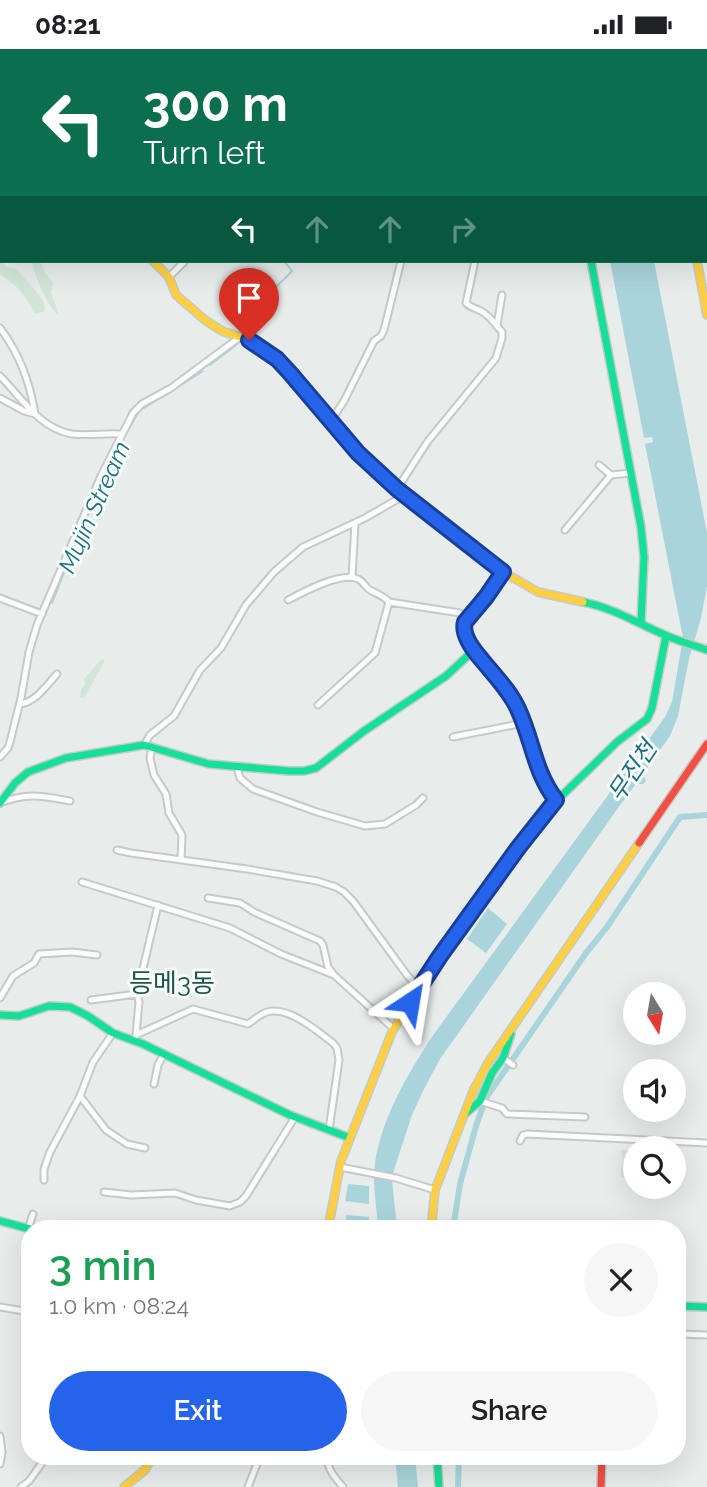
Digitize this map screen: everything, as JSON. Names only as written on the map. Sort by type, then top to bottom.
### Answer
[{"type":"street","points":[[155,263],[169,277],[176,295],[222,331],[249,340],[277,359],[358,453],[397,489],[503,572],[538,592],[599,605],[679,642],[707,650]]},
{"type":"street","points":[[169,277],[183,263]]},
{"type":"street","points":[[331,421],[374,341],[384,330],[401,263]]},
{"type":"street","points":[[397,489],[428,441],[496,358],[502,332],[484,313],[470,308],[466,303],[475,263]]},
{"type":"street","points":[[591,263],[641,527],[644,557],[641,624]]},
{"type":"street","points":[[697,263],[707,315]]},
{"type":"street","points":[[497,325],[502,295]]},
{"type":"street","points":[[0,328],[8,337],[23,367],[35,414]]},
{"type":"street","points":[[0,757],[8,748],[20,703],[29,652],[42,614],[101,476],[133,413],[142,404],[180,382],[240,337]]},
{"type":"street","points":[[0,376],[35,414],[52,426],[72,434],[121,434]]},
{"type":"street","points":[[0,398],[35,414]]},
{"type":"street","points":[[599,465],[611,475]]},
{"type":"street","points":[[565,530],[611,475],[631,473]]},
{"type":"street","points":[[181,860],[183,835],[169,813],[166,794],[154,775],[148,746],[150,735],[174,716],[200,670],[221,648],[246,605],[274,572],[303,547],[355,523],[405,495]]},
{"type":"street","points":[[352,577],[355,523]]},
{"type":"street","points":[[503,572],[463,627],[474,650],[514,700],[542,779],[556,800]]},
{"type":"street","points":[[288,600],[318,585],[357,577],[368,589],[389,602],[460,613],[468,617]]},
{"type":"street","points":[[0,599],[42,614]]},
{"type":"street","points":[[318,705],[375,653],[389,602]]},
{"type":"street","points":[[330,1220],[340,1167],[376,1068],[418,987],[556,800],[608,750],[647,719],[652,708],[666,636]]},
{"type":"street","points":[[0,803],[27,772],[66,758],[148,746],[209,764],[303,771],[316,768],[364,731],[446,676],[474,650]]},
{"type":"street","points":[[20,703],[34,699],[57,674]]},
{"type":"street","points":[[453,737],[524,723]]},
{"type":"street","points":[[431,1220],[435,1190],[474,1089],[488,1063],[707,744]]},
{"type":"street","points":[[237,767],[240,778],[253,789],[365,826],[385,824],[424,798]]},
{"type":"street","points":[[0,803],[15,797],[33,795],[70,801]]},
{"type":"street","points":[[117,850],[317,881],[336,887],[353,901],[418,987]]},
{"type":"street","points":[[82,882],[230,927],[281,954],[334,975]]},
{"type":"street","points":[[208,898],[240,903],[254,912],[320,941],[328,967],[334,975],[394,1029]]},
{"type":"street","points":[[135,1037],[139,1002],[137,994],[158,905]]},
{"type":"street","points":[[0,998],[13,976],[34,963],[39,954],[72,952],[97,955]]},
{"type":"street","points":[[91,1000],[137,994]]},
{"type":"street","points":[[0,1015],[32,1014],[49,1006],[70,1007],[113,1033],[135,1037],[164,1054],[295,1117],[350,1138]]},
{"type":"street","points":[[135,1037],[193,1009],[248,1024],[267,1011],[283,1012],[297,1018],[334,1043],[337,1048],[339,1060],[329,1130]]},
{"type":"street","points":[[463,1116],[483,1102],[492,1073],[504,1059],[513,1026]]},
{"type":"street","points":[[44,1180],[44,1169],[50,1152],[80,1096],[93,1062],[113,1033]]},
{"type":"street","points":[[154,1084],[158,1065],[164,1054]]},
{"type":"street","points":[[504,1059],[513,1065]]},
{"type":"street","points":[[80,1096],[106,1130],[120,1141],[145,1148]]},
{"type":"street","points":[[483,1102],[502,1108],[506,1114],[584,1117]]},
{"type":"street","points":[[104,1192],[131,1195],[175,1193],[219,1205],[235,1205],[246,1196],[295,1117]]},
{"type":"street","points":[[520,1141],[523,1135],[527,1134],[623,1139]]},
{"type":"street","points":[[686,1142],[707,1143]]},
{"type":"street","points":[[340,1167],[396,1178],[435,1190]]},
{"type":"street","points":[[32,1220],[33,1215]]},
{"type":"street","points":[[0,1221],[21,1227]]},
{"type":"street","points":[[686,1306],[707,1307]]},
{"type":"street","points":[[0,1307],[21,1311]]},
{"type":"street","points":[[686,1334],[707,1335]]},
{"type":"street","points":[[0,1437],[0,1464]]},
{"type":"street","points":[[21,1487],[41,1465]]},
{"type":"street","points":[[124,1487],[148,1465]]},
{"type":"street","points":[[248,1487],[257,1465]]},
{"type":"street","points":[[329,1465],[334,1478],[343,1487]]},
{"type":"street","points":[[438,1465],[439,1487]]},
{"type":"street","points":[[601,1487],[602,1465]]},
{"type":"green space","points":[[0,263],[16,269],[43,300],[45,311],[35,314],[21,292],[0,275]]},
{"type":"green space","points":[[32,263],[41,263],[53,283],[51,292],[59,315],[42,291]]},
{"type":"green space","points":[[102,659],[105,661],[84,698],[80,698],[85,685],[84,679]]},
{"type":"water","name":"무진천","points":[[610,263],[654,263],[707,533],[707,586],[678,716],[670,736],[643,774],[646,781],[636,784],[623,801],[440,1059],[412,1115],[393,1173],[396,1220],[377,1220],[374,1171],[378,1146],[389,1113],[405,1082],[431,1038],[665,717],[672,702],[683,638],[645,444],[653,442],[652,437],[644,438]]},
{"type":"water","points":[[488,908],[507,924],[486,953],[467,939]]},
{"type":"water","points":[[348,1184],[369,1186],[369,1204],[345,1201]]},
{"type":"water","points":[[346,1215],[369,1217],[369,1220],[346,1220]]},
{"type":"water","points":[[396,1465],[416,1465],[418,1487],[398,1487]]},
{"type":"waterway","name":"Mujin Stream","points":[[240,328],[256,304],[292,271],[286,263]]},
{"type":"waterway","name":"Mujin Stream","points":[[210,365],[240,342]]},
{"type":"waterway","name":"Mujin Stream","points":[[144,408],[203,371]]},
{"type":"waterway","name":"Mujin Stream","points":[[120,444],[138,413]]},
{"type":"waterway","name":"Mujin Stream","points":[[97,492],[105,474]]},
{"type":"waterway","name":"Mujin Stream","points":[[52,603],[89,510]]},
{"type":"waterway","points":[[454,1220],[460,1184],[486,1098],[586,953],[607,927],[680,817],[707,815]]},
{"type":"waterway","points":[[458,1487],[459,1465]]},
{"type":"traffic: fast","points":[[591,263],[641,527],[644,557],[641,624]]},
{"type":"traffic: fast","points":[[0,803],[15,783],[28,772],[66,758],[144,745],[209,764],[289,771],[316,768],[364,731],[446,676],[474,650],[465,633],[465,622],[503,572]]},
{"type":"traffic: fast","points":[[583,602],[615,612],[670,637],[707,650]]},
{"type":"traffic: fast","points":[[477,905],[548,809],[617,742],[647,719],[652,708],[666,636]]},
{"type":"traffic: fast","points":[[0,1015],[19,1016],[49,1006],[70,1007],[113,1033],[143,1044],[290,1115],[350,1138]]},
{"type":"traffic: fast","points":[[466,1113],[480,1101],[492,1073],[503,1058],[511,1034]]},
{"type":"traffic: fast","points":[[0,1221],[21,1227]]},
{"type":"traffic: fast","points":[[686,1306],[707,1307]]},
{"type":"traffic: fast","points":[[438,1465],[439,1487]]},
{"type":"traffic: slow","points":[[155,263],[169,277],[176,295],[205,320],[222,331],[249,340],[277,359],[358,453],[397,489],[503,572],[538,592],[583,602]]},
{"type":"traffic: slow","points":[[697,263],[707,315]]},
{"type":"traffic: slow","points":[[432,1220],[435,1190],[474,1089],[488,1063],[639,843]]},
{"type":"traffic: slow","points":[[330,1220],[341,1161],[392,1032],[418,987],[477,905]]},
{"type":"traffic: slow","points":[[124,1487],[148,1465]]},
{"type":"traffic: jam","points":[[639,843],[707,744]]},
{"type":"traffic: jam","points":[[601,1487],[602,1465]]},
{"type":"district","name":"등메3동","points":[[172,983]]},
{"type":"route","points":[[249,340],[277,359],[358,453],[397,489],[503,572],[470,614],[463,627],[464,632],[474,650],[514,700],[542,779],[556,800],[518,848],[410,1002]]}]
